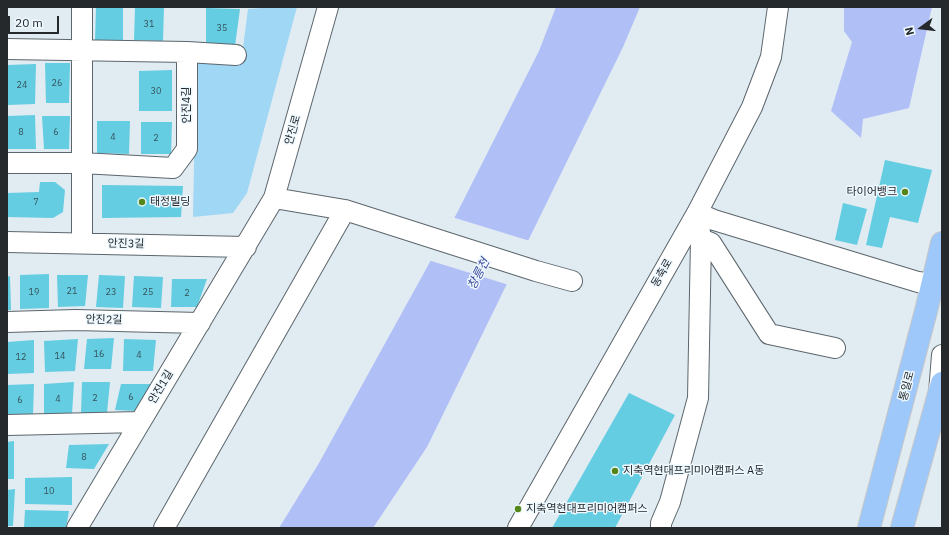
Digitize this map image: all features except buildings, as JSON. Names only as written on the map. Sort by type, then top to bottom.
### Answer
[{"type":"main road","name":"통일로","points":[[870,528],[933,284],[942,243]]},
{"type":"main road","points":[[902,528],[940,388]]},
{"type":"street","points":[[82,7],[82,243]]},
{"type":"street","name":"안진로","points":[[246,247],[274,198],[328,7]]},
{"type":"street","name":"동축로","points":[[518,528],[697,213],[754,100],[771,57],[778,7]]},
{"type":"street","points":[[7,49],[187,52],[236,55]]},
{"type":"street","name":"안진4길","points":[[7,163],[82,163],[173,168],[187,149],[187,52]]},
{"type":"street","points":[[274,198],[345,210],[536,271],[563,278]]},
{"type":"street","points":[[164,528],[345,210]]},
{"type":"street","points":[[660,528],[661,522],[670,502],[698,398],[701,239],[697,213]]},
{"type":"street","points":[[697,213],[714,220],[918,282],[933,284]]},
{"type":"street","points":[[701,239],[711,243],[769,334],[835,348]]},
{"type":"street","name":"안진3길","points":[[7,242],[246,247]]},
{"type":"street","name":"안진1길","points":[[77,528],[246,247]]},
{"type":"street","name":"안진2길","points":[[7,322],[75,320],[200,323]]},
{"type":"street","points":[[940,388],[942,355]]},
{"type":"street","points":[[7,424],[140,422]]},
{"type":"shaded area","points":[[297,7],[247,193],[233,213],[193,217],[196,62],[241,63],[248,9]]},
{"type":"water","name":"창릉천","points":[[556,7],[640,7],[623,47],[427,447],[373,528],[279,528],[319,463],[457,213],[539,51]]},
{"type":"water","points":[[844,7],[932,7],[909,108],[863,119],[861,138],[831,111],[852,42],[844,31]]},
{"type":"pier","points":[[452,217],[530,241],[509,285],[428,260]]},
{"type":"place","name":"타이어뱅크","points":[[905,192]]},
{"type":"place","name":"태정빌딩","points":[[142,202]]},
{"type":"place","name":"지축역현대프리미어캠퍼스 A동","points":[[615,471]]},
{"type":"place","name":"지축역현대프리미어캠퍼스","points":[[518,509]]}]
